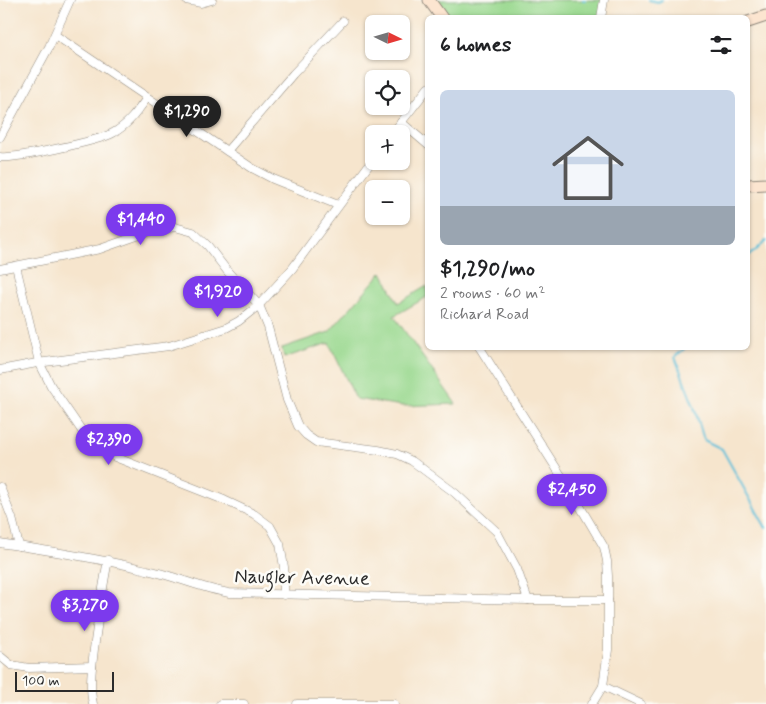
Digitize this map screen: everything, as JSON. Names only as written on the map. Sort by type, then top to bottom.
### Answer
[{"type":"street","points":[[0,138],[55,35],[70,0]]},
{"type":"street","points":[[186,0],[201,3],[212,0]]},
{"type":"street","points":[[429,0],[440,15]]},
{"type":"street","points":[[602,15],[604,0]]},
{"type":"street","points":[[750,21],[766,16]]},
{"type":"street","points":[[227,151],[293,74],[342,21]]},
{"type":"street","points":[[55,35],[252,168],[273,179],[338,205]]},
{"type":"street","points":[[399,125],[425,92]]},
{"type":"street","points":[[0,157],[38,152],[112,134],[132,119],[147,98]]},
{"type":"street","points":[[401,122],[425,142]]},
{"type":"street","points":[[0,370],[39,362],[169,346],[226,328],[239,321],[259,305],[297,264],[365,170]]},
{"type":"street","points":[[750,185],[766,184]]},
{"type":"street","points":[[0,269],[98,249],[151,231],[174,227],[194,232],[259,305],[268,327],[287,400],[298,426],[306,435],[316,442],[378,450],[397,454],[412,461],[455,493],[497,532],[517,569],[528,600]]},
{"type":"street","points":[[16,266],[39,362],[51,386],[84,434],[95,445],[116,457],[254,514],[270,526],[280,544],[284,567],[284,595]]},
{"type":"street","points":[[481,350],[604,547],[607,562],[608,650],[603,686],[592,704]]},
{"type":"street","points":[[0,487],[20,546]]},
{"type":"street","name":"Naugler Avenue","points":[[0,543],[108,560],[151,570],[186,583],[229,593],[608,600]]},
{"type":"street","points":[[93,704],[90,693],[92,666],[108,560]]},
{"type":"street","points":[[0,656],[11,665],[29,668],[92,666]]},
{"type":"street","points":[[603,686],[641,704]]},
{"type":"street","points":[[220,704],[244,704]]},
{"type":"street","points":[[297,704],[394,704]]},
{"type":"green space","points":[[429,0],[604,0],[602,15],[440,15]]},
{"type":"green space","points":[[382,272],[398,303],[425,287],[425,298],[394,316],[456,404],[403,406],[356,399],[329,343],[284,358],[282,348],[329,332]]},
{"type":"waterway","points":[[649,0],[658,2],[662,0]]},
{"type":"waterway","points":[[750,255],[766,241]]},
{"type":"waterway","points":[[683,350],[675,357],[704,440],[722,449],[766,528]]}]
